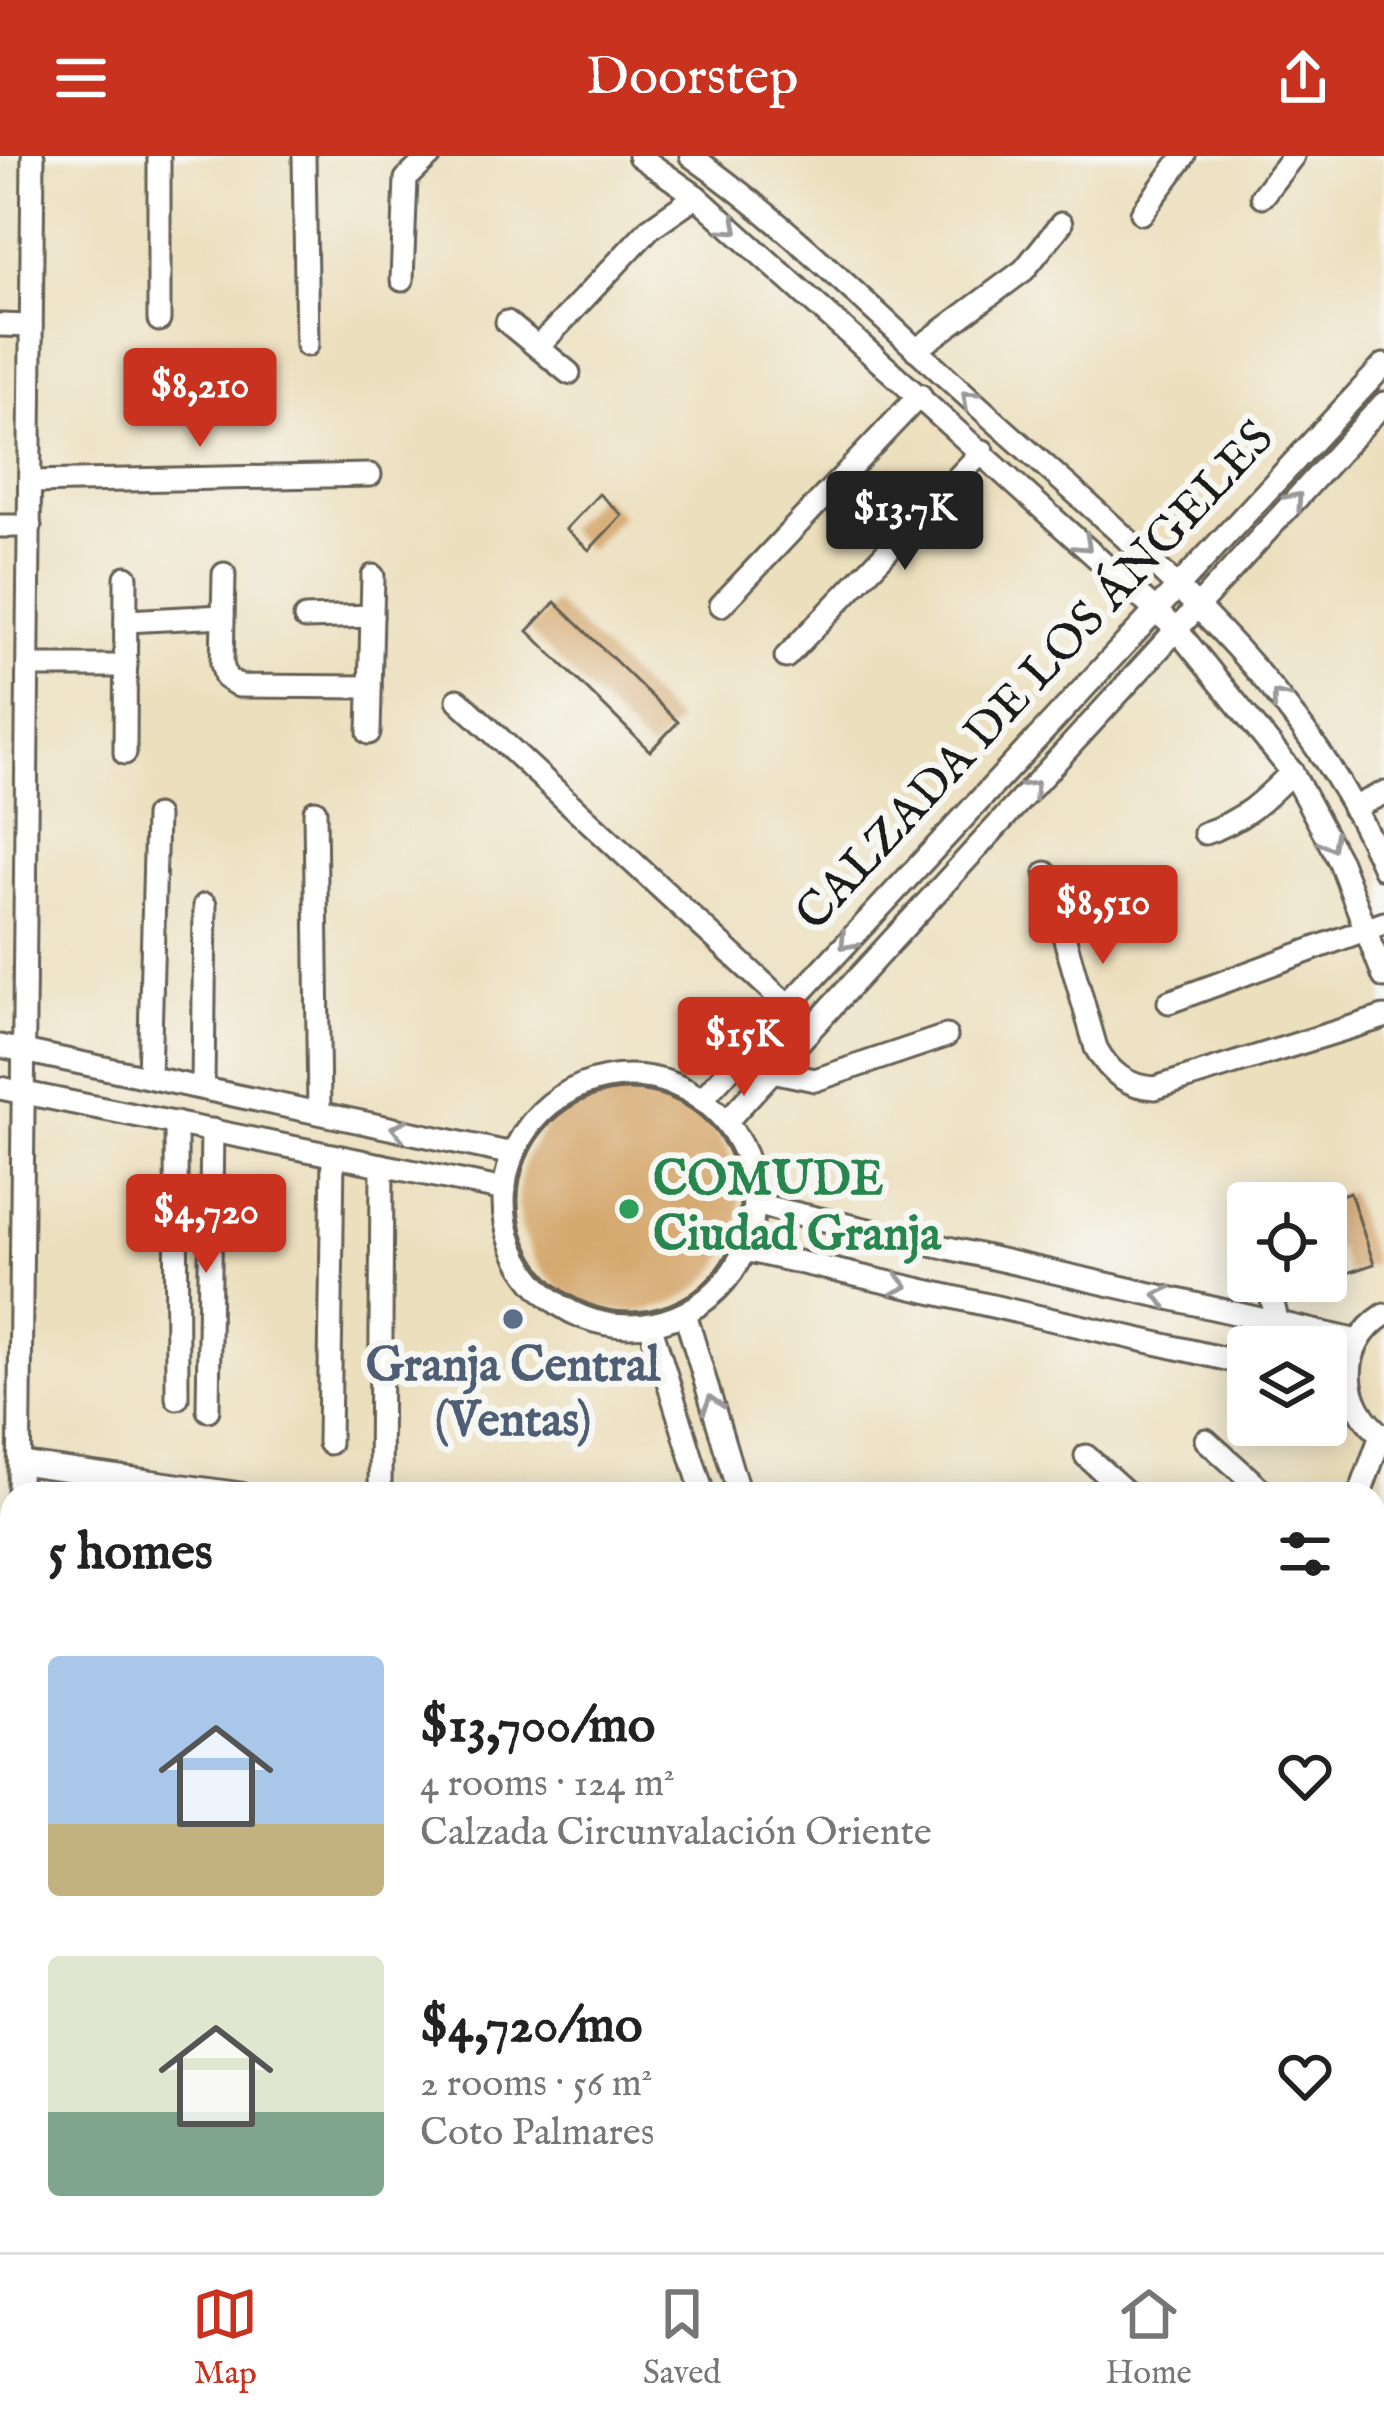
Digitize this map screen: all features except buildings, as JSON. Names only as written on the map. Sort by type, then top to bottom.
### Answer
[{"type":"street","points":[[20,1482],[33,156]]},
{"type":"street","points":[[158,320],[159,156]]},
{"type":"street","points":[[304,156],[307,345]]},
{"type":"street","points":[[402,280],[406,179],[430,156]]},
{"type":"street","points":[[639,156],[686,189],[799,288],[1178,630],[1292,772],[1376,926],[1384,977]]},
{"type":"street","points":[[691,156],[822,264],[1238,647],[1320,750],[1353,808],[1375,826],[1384,868]]},
{"type":"street","points":[[1142,213],[1184,156]]},
{"type":"street","points":[[1262,196],[1293,156]]},
{"type":"street","points":[[538,347],[686,189]]},
{"type":"street","points":[[916,350],[1024,270],[1061,224]]},
{"type":"street","points":[[799,288],[822,264]]},
{"type":"street","points":[[507,322],[569,373]]},
{"type":"street","points":[[0,325],[32,326]]},
{"type":"street","name":"CALZADA DE LOS ÁNGELES","points":[[702,1099],[1384,365]]},
{"type":"street","points":[[721,605],[920,395]]},
{"type":"street","name":"CALZADA DE LOS ÁNGELES","points":[[726,1122],[1384,404]]},
{"type":"street","points":[[786,657],[983,451]]},
{"type":"street","points":[[30,482],[370,475]]},
{"type":"street","points":[[0,526],[30,526]]},
{"type":"street","points":[[224,574],[226,678],[238,686],[370,687]]},
{"type":"street","points":[[370,733],[373,576]]},
{"type":"street","points":[[125,753],[126,577]]},
{"type":"street","points":[[126,621],[223,616]]},
{"type":"street","points":[[305,618],[372,616]]},
{"type":"street","points":[[28,666],[126,666]]},
{"type":"street","points":[[458,700],[788,1006]]},
{"type":"street","points":[[1204,833],[1232,825],[1254,811],[1292,772]]},
{"type":"street","points":[[1353,808],[1384,793]]},
{"type":"street","points":[[315,811],[319,1112]]},
{"type":"street","points":[[149,1077],[156,816]]},
{"type":"street","points":[[1046,873],[1096,1048],[1108,1066],[1129,1083],[1155,1088],[1384,1017]]},
{"type":"street","points":[[202,1088],[205,905]]},
{"type":"street","points":[[1169,1002],[1376,926]]},
{"type":"street","points":[[772,1071],[815,1080],[946,1036]]},
{"type":"street","points":[[0,1046],[513,1154]]},
{"type":"street","points":[[642,1076],[674,1084],[702,1099],[726,1122],[747,1160],[754,1204],[745,1250],[721,1287],[685,1313],[650,1324],[600,1322],[576,1314],[545,1292],[521,1263],[511,1240],[505,1190],[513,1154],[529,1126],[551,1102],[579,1086],[610,1077],[642,1076]]},
{"type":"street","points":[[0,1088],[505,1190]]},
{"type":"street","points":[[176,1123],[178,1398]]},
{"type":"street","points":[[208,1410],[212,1130]]},
{"type":"street","points":[[329,1443],[333,1154]]},
{"type":"street","points":[[380,1482],[382,1165]]},
{"type":"street","points":[[754,1204],[1358,1341]]},
{"type":"street","points":[[745,1250],[1227,1359]]},
{"type":"street","points":[[1272,1302],[1277,1326]]},
{"type":"street","points":[[685,1313],[735,1482]]},
{"type":"street","points":[[1365,1482],[1382,1436],[1366,1422],[1350,1387],[1350,1364],[1358,1341],[1384,1315]]},
{"type":"street","points":[[650,1324],[699,1482]]},
{"type":"street","points":[[1206,1440],[1253,1482]]},
{"type":"street","points":[[1086,1456],[1115,1482]]},
{"type":"street","points":[[20,1463],[156,1482]]},
{"type":"place","name":"COMUDE Ciudad Granja","points":[[629,1209]]},
{"type":"place","name":"Granja Central (Ventas)","points":[[513,1319]]}]
